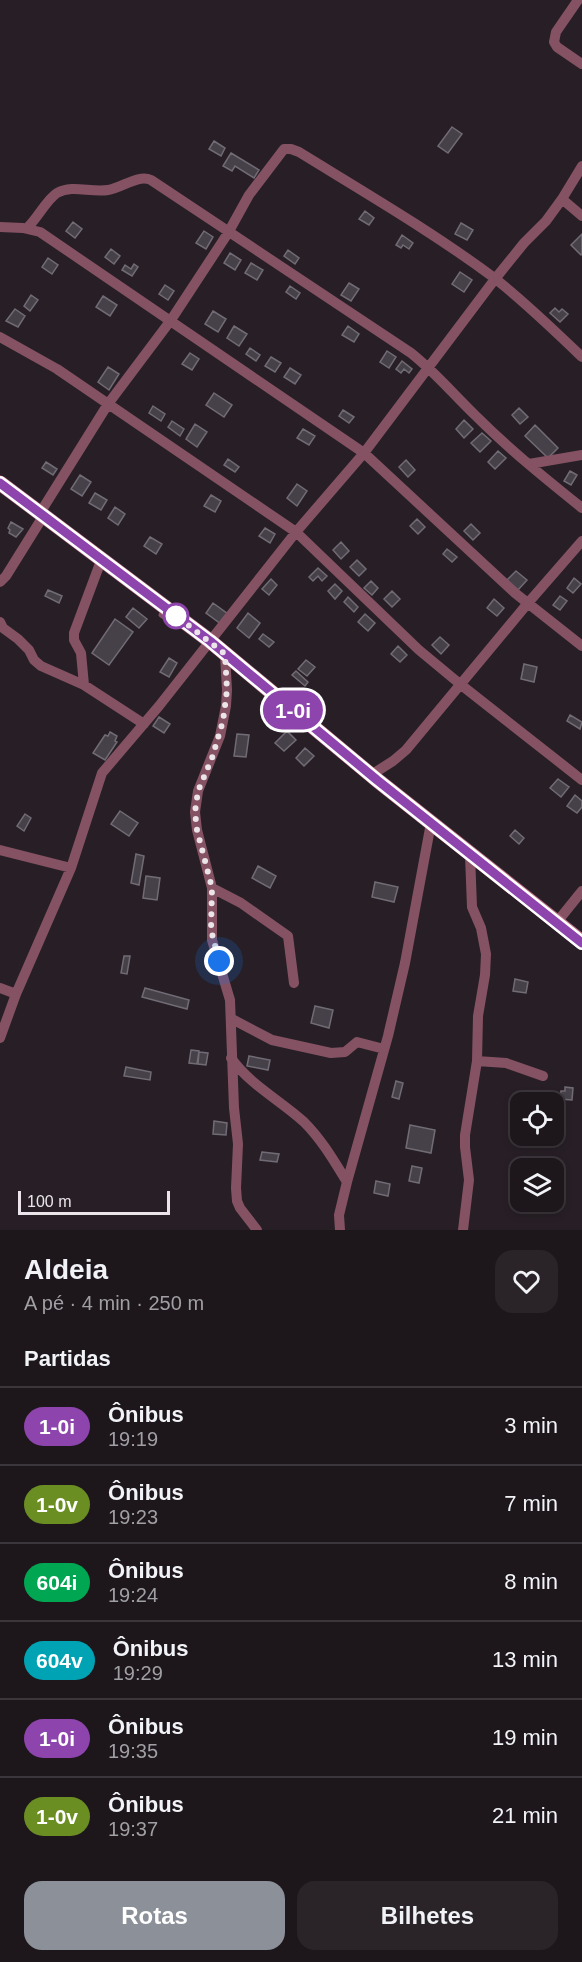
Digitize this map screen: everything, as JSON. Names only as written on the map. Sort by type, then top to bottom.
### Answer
[{"type":"street","points":[[578,0],[556,32],[554,42],[557,47],[582,64]]},
{"type":"street","points":[[0,582],[6,576],[108,404],[171,320],[253,190],[284,149],[291,148],[411,221],[495,279],[582,357]]},
{"type":"street","points":[[0,1038],[16,994],[71,868],[98,779],[296,532],[364,453],[495,279],[524,243],[546,221],[582,166]]},
{"type":"street","points":[[27,228],[37,219],[54,195],[64,190],[74,188],[105,191],[140,178],[146,178],[319,291],[429,368],[478,418],[582,508]]},
{"type":"street","points":[[562,199],[582,216]]},
{"type":"street","points":[[0,227],[27,228],[40,232],[364,453],[515,593],[582,646]]},
{"type":"street","points":[[0,337],[57,369],[296,532],[419,650],[582,780]]},
{"type":"street","points":[[529,464],[582,455]]},
{"type":"street","points":[[0,483],[210,641],[371,775],[582,942]]},
{"type":"street","points":[[371,775],[406,750],[582,541]]},
{"type":"street","points":[[84,685],[81,653],[74,640],[74,633],[102,558]]},
{"type":"street","points":[[0,622],[3,628],[18,639],[41,666],[84,685],[144,724]]},
{"type":"street","points":[[225,654],[227,690],[224,716],[220,736],[198,791],[195,812],[197,830],[212,888],[212,940],[225,981],[232,1019],[231,1058],[238,1144],[237,1201],[257,1230]]},
{"type":"street","points":[[340,1230],[339,1215],[347,1182],[405,963],[431,823]]},
{"type":"street","points":[[0,850],[71,868]]},
{"type":"street","points":[[463,1230],[469,1180],[465,1135],[477,1061],[478,1016],[486,954],[481,927],[472,907],[470,855]]},
{"type":"street","points":[[212,888],[241,903],[288,936],[294,983]]},
{"type":"street","points":[[557,922],[582,891]]},
{"type":"street","points":[[0,988],[16,994]]},
{"type":"street","points":[[232,1019],[272,1040],[331,1053],[350,1050],[357,1042],[384,1049]]},
{"type":"street","points":[[231,1058],[247,1077],[315,1134],[347,1182]]},
{"type":"street","points":[[477,1061],[506,1063],[543,1076]]},
{"type":"building","points":[[452,127],[462,134],[448,153],[438,146]]},
{"type":"building","points":[[214,141],[225,148],[221,156],[209,149]]},
{"type":"building","points":[[231,153],[259,170],[254,178],[235,166],[232,171],[223,166]]},
{"type":"building","points":[[365,211],[374,218],[369,225],[359,219]]},
{"type":"building","points":[[73,222],[82,229],[75,238],[66,231]]},
{"type":"building","points":[[461,223],[473,230],[467,240],[455,234]]},
{"type":"building","points":[[204,231],[213,237],[206,249],[196,243]]},
{"type":"building","points":[[582,234],[582,254],[581,255],[571,245]]},
{"type":"building","points":[[402,235],[413,243],[409,249],[403,245],[401,248],[396,245]]},
{"type":"building","points":[[111,249],[120,256],[114,264],[105,257]]},
{"type":"building","points":[[288,250],[299,258],[295,264],[284,256]]},
{"type":"building","points":[[230,253],[241,260],[235,270],[224,263]]},
{"type":"building","points":[[48,258],[58,265],[52,274],[42,267]]},
{"type":"building","points":[[251,263],[263,270],[257,280],[245,273]]},
{"type":"building","points":[[134,264],[138,267],[132,276],[122,270],[125,265],[131,269]]},
{"type":"building","points":[[460,272],[472,280],[464,292],[452,284]]},
{"type":"building","points":[[349,283],[359,289],[351,301],[341,295]]},
{"type":"building","points":[[165,285],[174,291],[168,300],[159,294]]},
{"type":"building","points":[[290,286],[300,293],[296,299],[286,292]]},
{"type":"building","points":[[31,295],[38,300],[30,311],[24,306]]},
{"type":"building","points":[[103,296],[117,305],[110,316],[96,307]]},
{"type":"building","points":[[555,308],[559,312],[562,309],[568,314],[560,322],[550,313]]},
{"type":"building","points":[[15,309],[25,316],[18,327],[6,321]]},
{"type":"building","points":[[213,311],[226,319],[218,332],[205,324]]},
{"type":"building","points":[[234,326],[247,334],[239,346],[227,338]]},
{"type":"building","points":[[348,326],[359,334],[354,342],[342,335]]},
{"type":"building","points":[[250,348],[260,355],[256,361],[246,354]]},
{"type":"building","points":[[387,351],[396,357],[389,368],[380,362]]},
{"type":"building","points":[[190,353],[199,359],[192,370],[182,364]]},
{"type":"building","points":[[271,357],[281,363],[275,372],[265,366]]},
{"type":"building","points":[[402,361],[412,369],[409,373],[404,369],[401,373],[396,369]]},
{"type":"building","points":[[108,367],[119,374],[109,390],[98,382]]},
{"type":"building","points":[[290,368],[301,375],[295,384],[284,377]]},
{"type":"building","points":[[214,393],[232,405],[224,417],[206,405]]},
{"type":"building","points":[[153,406],[165,414],[161,421],[149,413]]},
{"type":"building","points":[[519,408],[528,417],[520,424],[512,415]]},
{"type":"building","points":[[343,410],[354,417],[349,423],[339,416]]},
{"type":"building","points":[[464,420],[473,429],[464,438],[456,429]]},
{"type":"building","points":[[172,421],[184,429],[180,436],[168,427]]},
{"type":"building","points":[[195,424],[207,432],[197,447],[186,439]]},
{"type":"building","points":[[535,425],[558,448],[548,458],[525,436]]},
{"type":"building","points":[[303,429],[315,436],[309,445],[297,438]]},
{"type":"building","points":[[482,433],[491,441],[480,452],[471,443]]},
{"type":"building","points":[[498,451],[506,458],[495,469],[488,462]]},
{"type":"building","points":[[228,459],[239,467],[235,472],[224,465]]},
{"type":"building","points":[[406,460],[415,470],[408,477],[399,467]]},
{"type":"building","points":[[46,462],[57,469],[53,475],[42,468]]},
{"type":"building","points":[[570,471],[577,475],[571,485],[564,481]]},
{"type":"building","points":[[80,475],[91,482],[82,496],[71,489]]},
{"type":"building","points":[[297,484],[307,491],[297,506],[287,498]]},
{"type":"building","points":[[95,493],[107,500],[101,510],[89,503]]},
{"type":"building","points":[[211,495],[221,501],[215,512],[204,506]]},
{"type":"building","points":[[115,507],[125,514],[118,525],[108,518]]},
{"type":"building","points":[[417,519],[425,527],[418,534],[410,526]]},
{"type":"building","points":[[11,522],[23,529],[16,537],[9,533],[8,528]]},
{"type":"building","points":[[471,524],[480,533],[473,540],[464,531]]},
{"type":"building","points":[[265,528],[275,534],[270,543],[259,536]]},
{"type":"building","points":[[150,537],[162,544],[156,554],[144,546]]},
{"type":"building","points":[[341,542],[349,551],[341,559],[333,550]]},
{"type":"building","points":[[447,549],[457,557],[452,562],[443,554]]},
{"type":"building","points":[[357,560],[366,569],[359,576],[350,567]]},
{"type":"building","points":[[318,568],[327,576],[322,581],[318,576],[313,581],[309,577]]},
{"type":"building","points":[[516,571],[527,580],[518,590],[507,580]]},
{"type":"building","points":[[574,578],[581,584],[573,593],[567,588]]},
{"type":"building","points":[[271,579],[277,585],[269,595],[262,589]]},
{"type":"building","points":[[371,581],[378,588],[372,595],[364,588]]},
{"type":"building","points":[[335,584],[342,591],[335,599],[328,591]]},
{"type":"building","points":[[48,590],[62,596],[59,603],[45,596]]},
{"type":"building","points":[[392,591],[400,599],[392,607],[384,599]]},
{"type":"building","points":[[560,596],[567,601],[560,610],[553,605]]},
{"type":"building","points":[[348,597],[358,607],[354,612],[344,602]]},
{"type":"building","points":[[494,599],[504,608],[497,616],[487,608]]},
{"type":"building","points":[[213,603],[228,614],[221,624],[206,613]]},
{"type":"building","points":[[133,608],[147,619],[139,628],[126,617]]},
{"type":"building","points":[[248,613],[260,623],[249,638],[237,628]]},
{"type":"building","points":[[365,614],[375,623],[368,631],[358,622]]},
{"type":"building","points":[[115,619],[133,632],[109,665],[92,653]]},
{"type":"building","points":[[263,634],[274,642],[269,647],[259,639]]},
{"type":"building","points":[[440,637],[449,645],[441,654],[432,645]]},
{"type":"building","points":[[398,646],[407,655],[400,662],[391,654]]},
{"type":"building","points":[[169,658],[177,663],[169,677],[160,672]]},
{"type":"building","points":[[306,660],[315,667],[307,676],[298,669]]},
{"type":"building","points":[[524,664],[537,667],[534,682],[521,679]]},
{"type":"building","points":[[296,671],[308,682],[305,686],[292,675]]},
{"type":"building","points":[[570,715],[582,722],[580,729],[567,721]]},
{"type":"building","points":[[159,717],[170,724],[164,733],[153,726]]},
{"type":"building","points":[[287,731],[296,740],[284,751],[275,743]]},
{"type":"building","points":[[110,732],[117,736],[115,741],[117,742],[105,760],[93,753],[105,735],[108,736]]},
{"type":"building","points":[[237,734],[249,735],[246,757],[234,756]]},
{"type":"building","points":[[305,748],[314,756],[304,766],[296,758]]},
{"type":"building","points":[[558,779],[569,787],[561,797],[550,788]]},
{"type":"building","points":[[575,795],[582,801],[582,807],[577,813],[567,806]]},
{"type":"building","points":[[120,811],[138,823],[129,836],[111,824]]},
{"type":"building","points":[[25,814],[31,818],[24,831],[17,826]]},
{"type":"building","points":[[515,830],[524,838],[519,844],[510,836]]},
{"type":"building","points":[[136,854],[144,856],[139,885],[131,883]]},
{"type":"building","points":[[258,866],[276,876],[270,888],[252,878]]},
{"type":"building","points":[[146,876],[160,878],[157,900],[143,898]]},
{"type":"building","points":[[375,882],[398,887],[394,902],[372,897]]},
{"type":"building","points":[[124,956],[130,956],[127,974],[121,973]]},
{"type":"building","points":[[515,979],[528,982],[526,993],[513,991]]},
{"type":"building","points":[[145,988],[189,1000],[187,1009],[142,997]]},
{"type":"building","points":[[315,1006],[333,1010],[329,1028],[311,1023]]},
{"type":"building","points":[[191,1050],[199,1051],[197,1064],[189,1063]]},
{"type":"building","points":[[199,1052],[208,1053],[206,1065],[198,1064]]},
{"type":"building","points":[[249,1056],[270,1060],[268,1070],[247,1066]]},
{"type":"building","points":[[126,1067],[151,1072],[150,1080],[124,1076]]},
{"type":"building","points":[[396,1081],[403,1083],[399,1099],[392,1097]]},
{"type":"building","points":[[565,1087],[573,1088],[572,1100],[564,1099],[564,1092],[561,1092],[565,1091]]},
{"type":"building","points":[[214,1121],[227,1123],[226,1135],[213,1134]]},
{"type":"building","points":[[410,1125],[435,1130],[431,1153],[406,1148]]},
{"type":"building","points":[[262,1152],[279,1154],[277,1162],[260,1160]]},
{"type":"building","points":[[412,1166],[422,1168],[419,1183],[409,1181]]},
{"type":"building","points":[[376,1181],[390,1184],[388,1196],[374,1193]]},
{"type":"bus line","name":"1-0i","points":[[0,483],[210,641],[377,780],[582,943]]},
{"type":"route","points":[[176,616],[174,614],[225,654],[226,706],[220,736],[198,791],[195,812],[197,830],[212,888],[211,930],[219,961]]}]
